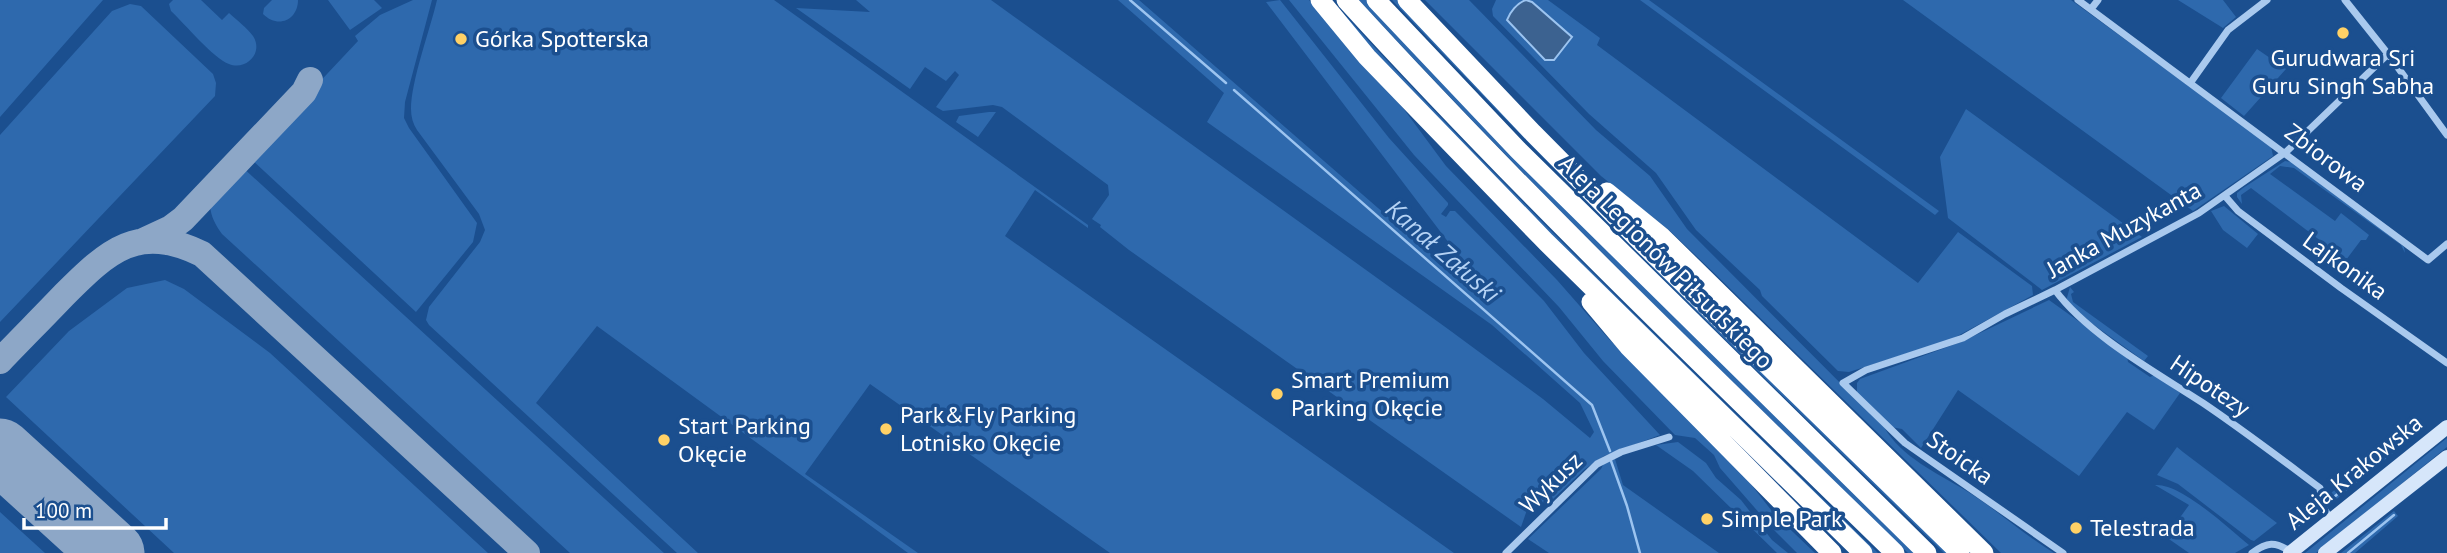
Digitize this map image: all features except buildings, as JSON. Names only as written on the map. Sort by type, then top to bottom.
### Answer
[{"type":"highway","points":[[1320,0],[1367,57],[1546,242],[1863,553]]},
{"type":"highway","name":"Aleja Legionów Piłsudskiego","points":[[1346,0],[1550,214],[1895,553]]},
{"type":"highway","name":"Aleja Legionów Piłsudskiego","points":[[1376,0],[1517,150],[1927,553]]},
{"type":"highway","points":[[1407,0],[1642,243],[1960,553]]},
{"type":"highway","points":[[1533,132],[1661,236],[1984,553]]},
{"type":"highway","points":[[1546,242],[1628,346],[1832,553]]},
{"type":"main road","name":"Aleja Krakowska","points":[[2291,553],[2447,427]]},
{"type":"main road","name":"Aleja Krakowska","points":[[2325,553],[2447,457]]},
{"type":"street","name":"Zbiorowa","points":[[2078,0],[2428,260],[2447,244]]},
{"type":"street","points":[[2091,9],[2098,0]]},
{"type":"street","points":[[2191,82],[2228,30],[2267,0]]},
{"type":"street","points":[[2345,0],[2447,135]]},
{"type":"street","name":"Janka Muzykanta","points":[[1843,383],[1866,370],[1963,338],[2167,230],[2225,196],[2286,152],[2388,54]]},
{"type":"street","name":"Lajkonika","points":[[2225,196],[2238,211],[2447,363]]},
{"type":"street","name":"Hipotezy","points":[[2055,290],[2073,313],[2141,363],[2235,425],[2320,488],[2322,506],[2331,519]]},
{"type":"street","name":"Stoicka","points":[[1843,383],[1905,443],[2063,553]]},
{"type":"street","name":"Wykusz","points":[[1506,553],[1597,464],[1621,452],[1669,437]]},
{"type":"street","points":[[2252,553],[2266,543],[2272,543],[2291,553]]},
{"type":"shaded area","points":[[0,0],[103,0],[0,117]]},
{"type":"shaded area","points":[[173,0],[201,0],[222,20],[229,13],[245,27],[256,42],[252,59],[235,66],[223,61],[171,11],[169,4]]},
{"type":"shaded area","points":[[272,0],[298,0],[295,13],[286,20],[269,19],[263,14],[264,8]]},
{"type":"shaded area","points":[[328,0],[374,0],[382,8],[350,30]]},
{"type":"shaded area","points":[[413,0],[432,0],[405,102],[404,118],[477,223],[473,242],[416,312],[249,157],[358,41],[355,36],[380,15]]},
{"type":"shaded area","points":[[437,0],[774,0],[1088,225],[1088,228],[1035,190],[1005,236],[1454,553],[1110,553],[870,384],[805,474],[918,553],[908,553],[597,326],[536,403],[698,553],[677,553],[426,320],[429,307],[480,242],[485,230],[479,214],[417,130],[412,118],[414,84]]},
{"type":"shaded area","points":[[856,0],[991,0],[1448,329],[1543,399],[1590,438],[1594,432],[1580,403],[1492,325],[1207,122],[1224,93],[1118,0],[1139,0],[1486,302],[1490,297],[1266,2],[1280,0],[1389,138],[1448,203],[1441,214],[1446,217],[1450,211],[1455,211],[1544,301],[1584,353],[1660,435],[1604,456],[1585,469],[1552,500],[1528,507],[1521,527],[1100,227],[1101,225],[1092,219],[1109,195],[1108,185],[1002,107],[993,105],[943,111],[936,107],[959,75],[955,71],[946,81],[925,67],[910,89],[796,8],[870,12]]},
{"type":"shaded area","points":[[1289,0],[1309,0],[1403,108],[1446,166],[1557,280],[1608,338],[1739,469],[1775,515],[1815,553],[1797,553],[1720,468],[1714,455],[1695,438],[1675,435],[1603,361],[1559,307],[1414,155]]},
{"type":"shaded area","points":[[1331,0],[1532,212],[1878,553],[1872,553],[1605,293],[1347,25]]},
{"type":"shaded area","points":[[1359,0],[1366,0],[1414,52],[1916,553],[1908,553],[1629,280],[1493,142]]},
{"type":"shaded area","points":[[1392,0],[1398,0],[1951,553],[1944,553],[1665,280]]},
{"type":"shaded area","points":[[1425,0],[1469,0],[1596,130],[1650,176],[1687,229],[1884,427],[1900,447],[2054,553],[2001,553],[1670,231],[1601,176]]},
{"type":"shaded area","points":[[1496,0],[1548,0],[1600,38],[1597,45],[1918,283],[1958,232],[2032,286],[2033,295],[1952,339],[1849,372],[1838,371],[1762,296],[1760,290],[1696,230],[1656,173],[1589,114],[1493,16],[1492,9]]},
{"type":"shaded area","points":[[1526,0],[1532,2],[1572,37],[1554,60],[1545,60],[1507,20],[1514,8]]},
{"type":"shaded area","points":[[1640,0],[1649,0],[1939,211],[1935,215]]},
{"type":"shaded area","points":[[1903,0],[2071,0],[2271,146],[2273,156],[2193,211]]},
{"type":"shaded area","points":[[2178,0],[2223,0],[2236,17],[2223,28]]},
{"type":"shaded area","points":[[130,4],[141,6],[213,74],[216,83],[215,96],[0,322],[0,135],[112,11]]},
{"type":"shaded area","points":[[2257,49],[2286,69],[2244,116],[2221,98]]},
{"type":"shaded area","points":[[1966,109],[2142,237],[2042,290],[1948,218],[1940,157]]},
{"type":"shaded area","points":[[996,112],[978,137],[956,122],[959,116]]},
{"type":"shaded area","points":[[2285,161],[2292,162],[2379,224],[2404,247],[2405,253],[2401,245],[2294,168],[2280,166],[2270,174],[2335,221],[2341,213],[2369,235],[2366,240],[2361,240],[2346,260],[2251,188],[2241,195],[2242,204],[2237,193]]},
{"type":"shaded area","points":[[240,165],[664,553],[570,553],[222,234],[212,216],[212,197]]},
{"type":"shaded area","points":[[2224,206],[2258,234],[2247,248],[2223,230],[2211,211]]},
{"type":"shaded area","points":[[165,280],[184,289],[270,353],[488,553],[174,553],[6,397],[69,331],[127,288]]},
{"type":"shaded area","points":[[2070,287],[2074,292],[2071,294],[2073,302],[2148,356],[2144,361],[2069,307],[2066,301]]},
{"type":"shaded area","points":[[2049,300],[2127,356],[2128,362],[2150,377],[2155,375],[2180,393],[2154,430],[2127,412],[2079,476],[1958,390],[1921,448],[1902,429],[1891,427],[1857,394],[1857,383],[1860,379],[1961,342]]},
{"type":"shaded area","points":[[2447,438],[2447,447],[2316,553],[2305,553]]},
{"type":"shaded area","points":[[2400,439],[2409,440],[2328,506],[2325,502],[2327,496]]},
{"type":"shaded area","points":[[1678,442],[1706,463],[1716,478],[1741,500],[1772,540],[1788,553],[1777,553],[1693,471],[1656,445]]},
{"type":"shaded area","points":[[2177,447],[2277,523],[2254,541],[2251,540],[2178,484],[2157,475]]},
{"type":"shaded area","points":[[1615,459],[1623,485],[1719,553],[1549,553],[1528,539],[1601,469],[1605,461]]},
{"type":"shaded area","points":[[2155,485],[2166,486],[2191,499],[2249,545],[2235,553],[2189,553],[2166,537],[2189,505]]},
{"type":"shaded area","points":[[2394,511],[2398,516],[2355,553],[2341,553]]},
{"type":"shaded area","points":[[0,512],[45,553],[0,553]]},
{"type":"waterway","name":"Kanał Załuski","points":[[1130,0],[1226,83]]},
{"type":"waterway","name":"Kanał Załuski","points":[[1234,90],[1592,405],[1610,451]]},
{"type":"waterway","points":[[2327,503],[2399,442]]},
{"type":"waterway","name":"Kanał Załuski","points":[[1611,461],[1640,553]]},
{"type":"waterway","points":[[2298,525],[2314,512]]},
{"type":"waterway","points":[[2348,553],[2394,515]]},
{"type":"taxiway","points":[[143,241],[171,228],[183,219],[304,92],[310,80]]},
{"type":"taxiway","points":[[0,361],[80,279],[111,254],[142,241],[180,245],[202,254],[527,553]]},
{"type":"runway","points":[[0,451],[112,553]]},
{"type":"place","name":"Gurudwara Sri Guru Singh Sabha","points":[[2343,33]]},
{"type":"place","name":"Górka Spotterska","points":[[461,39]]},
{"type":"place","name":"Smart Premium Parking Okęcie","points":[[1277,394]]},
{"type":"place","name":"Park&Fly Parking Lotnisko Okęcie","points":[[886,429]]},
{"type":"place","name":"Start Parking Okęcie","points":[[664,440]]},
{"type":"place","name":"Simple Park","points":[[1707,519]]},
{"type":"place","name":"Telestrada","points":[[2076,528]]}]
